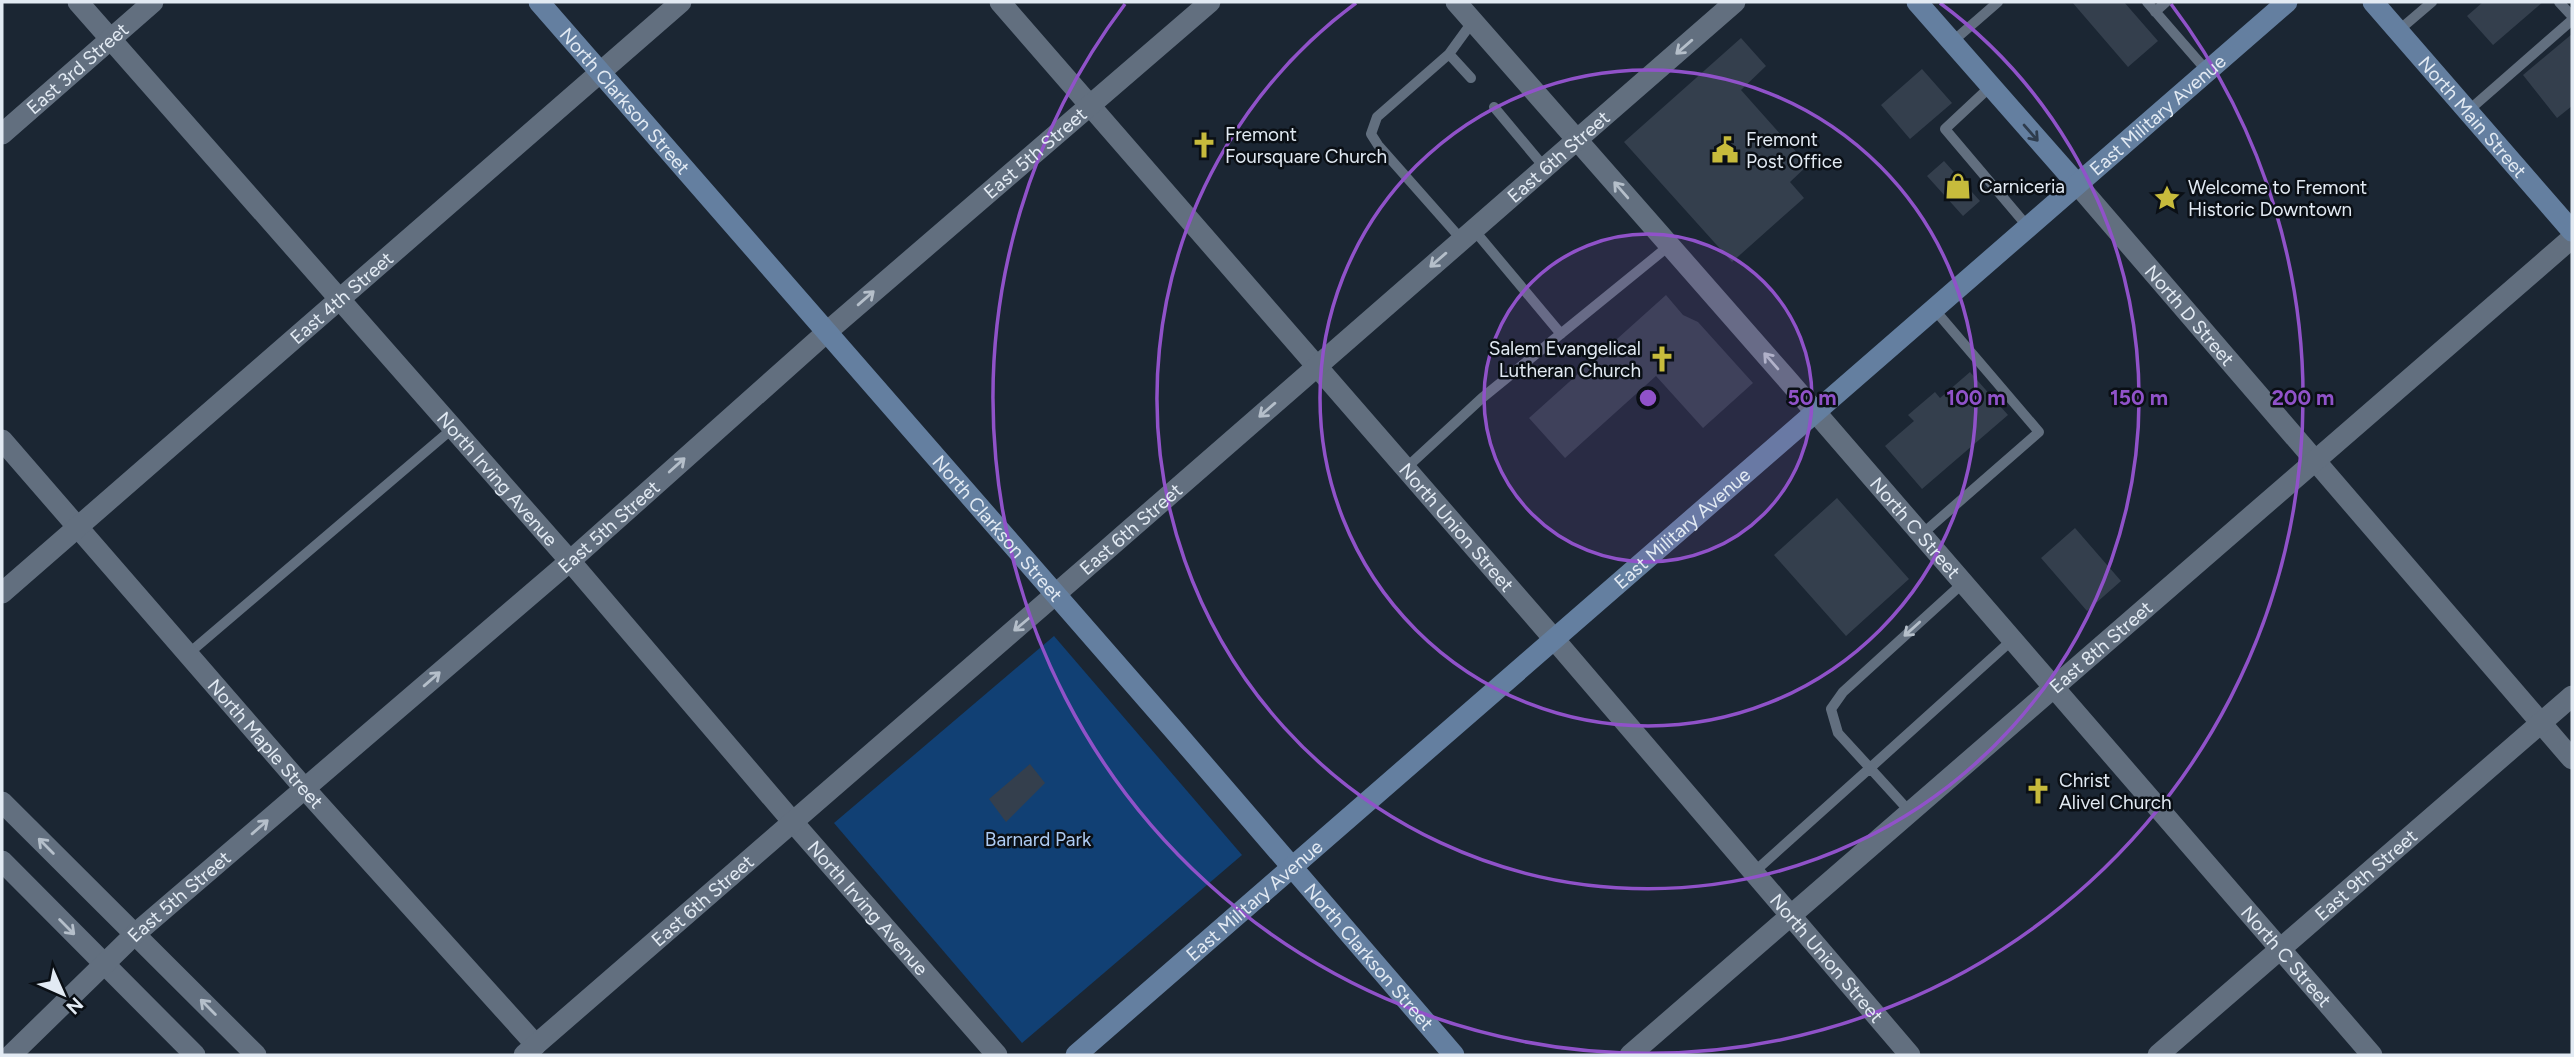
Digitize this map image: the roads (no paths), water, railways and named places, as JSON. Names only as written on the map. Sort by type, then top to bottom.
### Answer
[{"type":"main road","name":"North Clarkson Street","points":[[539,2],[828,331],[1454,1055]]},
{"type":"main road","name":"North D Street","points":[[1917,2],[2077,184]]},
{"type":"main road","name":"East Military Avenue","points":[[1076,1055],[2287,2]]},
{"type":"main road","name":"North Main Street","points":[[2373,2],[2572,231]]},
{"type":"street","name":"North Irving Avenue","points":[[79,2],[570,561],[997,1055]]},
{"type":"street","name":"East 3rd Street","points":[[2,134],[153,2]]},
{"type":"street","name":"East 4th Street","points":[[2,593],[681,2]]},
{"type":"street","name":"North Union Street","points":[[1000,2],[1554,639],[1910,1055]]},
{"type":"street","name":"East 5th Street","points":[[11,1055],[135,934],[570,561],[828,331],[1210,2]]},
{"type":"street","name":"North C Street","points":[[1456,2],[1816,412],[2372,1055]]},
{"type":"street","name":"East 6th Street","points":[[530,1050],[1735,2]]},
{"type":"street","name":"North D Street","points":[[2077,184],[2572,759]]},
{"type":"street","name":"East 8th Street","points":[[1630,1055],[2572,238]]},
{"type":"street","name":"North Maple Street","points":[[2,440],[530,1050]]},
{"type":"street","name":"East 9th Street","points":[[2158,1055],[2572,696]]},
{"type":"street","points":[[2,802],[256,1055]]},
{"type":"street","points":[[2,861],[195,1055]]},
{"type":"lane","points":[[1952,42],[1998,2]]},
{"type":"lane","points":[[2147,2],[2207,71]]},
{"type":"lane","points":[[2155,12],[2166,2]]},
{"type":"lane","points":[[2398,31],[2432,2]]},
{"type":"lane","points":[[2468,111],[2572,18],[2559,2]]},
{"type":"lane","points":[[1473,21],[1449,54],[1377,117],[1371,134],[1378,145],[1561,334]]},
{"type":"lane","points":[[1449,54],[1471,78]]},
{"type":"lane","points":[[1991,86],[1945,129],[2028,227]]},
{"type":"lane","points":[[1494,107],[1545,167]]},
{"type":"lane","points":[[1405,469],[1482,398],[1670,245]]},
{"type":"lane","points":[[1922,535],[2039,432],[1934,309]]},
{"type":"lane","points":[[188,654],[452,429]]},
{"type":"lane","points":[[1910,813],[1838,733],[1830,709],[1843,692],[1963,583]]},
{"type":"lane","points":[[1753,873],[2012,640]]},
{"type":"place","name":"Fremont Foursquare Church","points":[[1204,145]]},
{"type":"place","name":"Fremont Post Office","points":[[1725,150]]},
{"type":"place","name":"Carniceria","points":[[1958,186]]},
{"type":"place","name":"Welcome to Fremont Historic Downtown","points":[[2167,198]]},
{"type":"place","name":"Salem Evangelical Lutheran Church","points":[[1662,359]]},
{"type":"place","name":"Christ Alivel Church","points":[[2038,791]]},
{"type":"park label","name":"Barnard Park","points":[[1038,839]]}]
